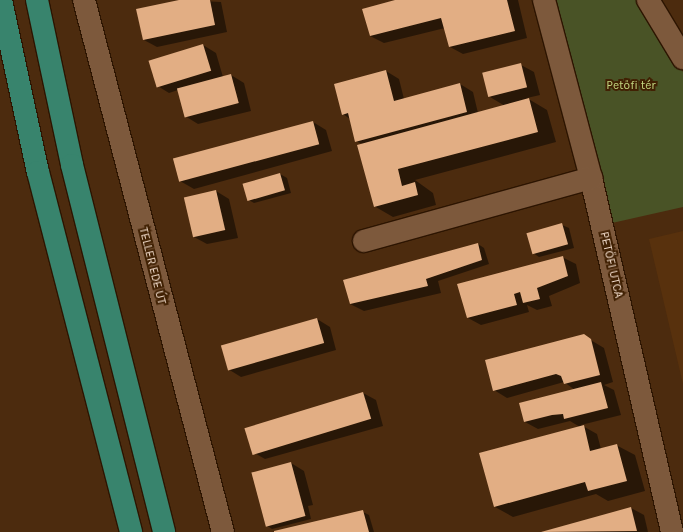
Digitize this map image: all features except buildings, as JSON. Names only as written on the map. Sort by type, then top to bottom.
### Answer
[{"type":"main road","points":[[1,0],[38,172],[131,532]]},
{"type":"main road","points":[[37,0],[72,165],[164,532]]},
{"type":"street","name":"TELLER EDE ÚT","points":[[84,0],[223,532]]},
{"type":"street","name":"PETŐFI UTCA","points":[[544,0],[591,178],[672,532]]},
{"type":"street","points":[[648,0],[683,58]]},
{"type":"street","points":[[364,241],[591,178]]},
{"type":"shaded area","points":[[683,231],[683,384],[649,239]]},
{"type":"green space","name":"Petőfi tér","points":[[556,0],[640,0],[683,72],[683,207],[612,223]]}]
